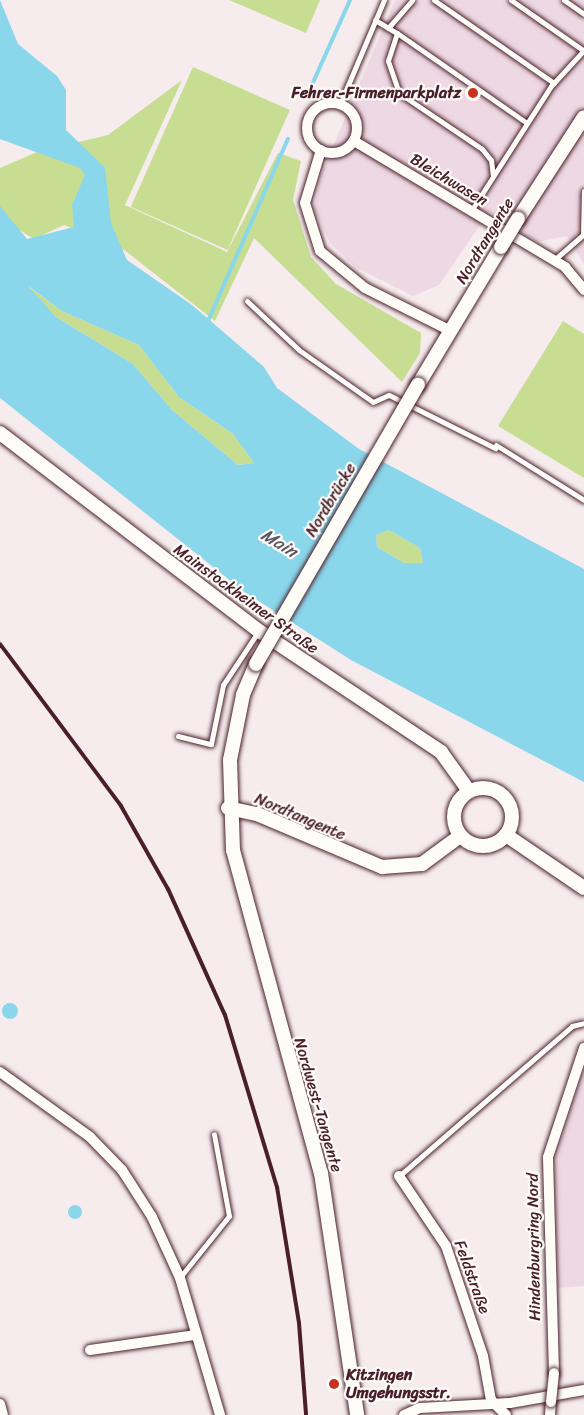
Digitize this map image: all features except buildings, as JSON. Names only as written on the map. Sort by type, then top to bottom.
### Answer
[{"type":"main road","name":"Nordtangente","points":[[418,385],[518,219],[584,117]]},
{"type":"main road","name":"Nordbrücke","points":[[256,664],[418,385]]},
{"type":"main road","name":"Mainstockheimer Straße","points":[[0,433],[259,631],[441,752],[469,791]]},
{"type":"main road","name":"Nordtangente","points":[[256,664],[234,730],[228,808],[257,814],[382,867],[422,864],[460,837]]},
{"type":"main road","points":[[490,789],[506,800],[512,819],[506,835],[483,847],[460,837],[453,812],[469,791],[490,789]]},
{"type":"main road","name":"Nordwest-Tangente","points":[[228,808],[237,873],[321,1173],[357,1415]]},
{"type":"main road","points":[[506,835],[584,888]]},
{"type":"street","points":[[340,104],[356,118],[354,141],[336,153],[321,150],[309,137],[308,122],[322,105],[340,104]]},
{"type":"street","name":"Bleichwasen","points":[[354,141],[554,260],[584,290]]},
{"type":"street","points":[[321,150],[305,203],[320,251],[366,288],[451,331]]},
{"type":"street","name":"Hindenburgring Nord","points":[[550,1415],[554,1373],[548,1157],[584,1048]]},
{"type":"street","points":[[0,1072],[61,1113],[122,1170],[152,1217],[180,1278],[220,1415]]},
{"type":"street","name":"Feldstraße","points":[[399,1176],[446,1246],[483,1356],[491,1401]]},
{"type":"street","points":[[90,1350],[196,1335]]},
{"type":"street","points":[[404,1415],[420,1407],[491,1401],[510,1403],[584,1390]]},
{"type":"street","points":[[491,1401],[506,1415]]},
{"type":"street","points":[[0,1404],[3,1415]]},
{"type":"lane","points":[[340,104],[384,0]]},
{"type":"lane","points":[[388,28],[412,0]]},
{"type":"lane","points":[[434,0],[554,83]]},
{"type":"lane","points":[[471,211],[554,83],[584,50],[511,0]]},
{"type":"lane","points":[[564,0],[584,14]]},
{"type":"lane","points":[[375,20],[527,123]]},
{"type":"lane","points":[[397,33],[388,61],[391,82],[482,149],[491,160],[493,176]]},
{"type":"lane","points":[[554,260],[583,234],[584,191]]},
{"type":"lane","points":[[247,301],[299,350],[373,402],[389,395],[495,446],[584,500]]},
{"type":"lane","points":[[178,736],[212,744],[223,685],[259,631]]},
{"type":"lane","points":[[399,1176],[572,1026],[584,1023]]},
{"type":"lane","points":[[180,1278],[230,1216],[214,1134]]},
{"type":"shaded area","points":[[395,0],[584,0],[584,264],[567,236],[537,242],[489,212],[439,285],[413,296],[355,267],[330,243],[314,209],[321,175]]},
{"type":"shaded area","points":[[584,1069],[584,1286],[558,1288],[556,1158]]},
{"type":"green space","points":[[229,0],[320,0],[306,33]]},
{"type":"green space","points":[[193,67],[290,110],[228,250],[131,207]]},
{"type":"green space","points":[[182,80],[125,205],[227,252],[278,153],[301,161],[293,200],[311,257],[336,284],[421,333],[420,353],[402,382],[254,238],[215,321],[123,249],[64,225],[34,239],[0,218],[0,168],[37,152],[108,135]]},
{"type":"green space","points":[[26,285],[62,311],[139,345],[179,397],[233,434],[254,463],[238,465],[172,410],[133,364],[56,317]]},
{"type":"green space","points":[[563,321],[584,334],[584,478],[498,426]]},
{"type":"green space","points":[[389,530],[420,548],[423,563],[404,563],[377,547],[376,535]]},
{"type":"water","name":"Main","points":[[0,0],[18,44],[57,76],[66,90],[66,130],[105,168],[111,223],[127,260],[192,305],[264,367],[277,388],[359,449],[584,569],[584,782],[351,660],[246,593],[0,398],[0,206],[27,239],[74,227],[72,205],[85,175],[80,168],[0,139]],"holes":[[[28,286],[62,311],[139,345],[179,397],[233,434],[254,463],[238,465],[172,410],[133,364],[56,317]],[[389,530],[420,548],[423,563],[404,563],[377,547],[376,535]]]},
{"type":"water","points":[[10,1003],[16,1005],[18,1011],[16,1017],[10,1019],[4,1017],[2,1011],[4,1005]]},
{"type":"water","points":[[75,1205],[80,1207],[82,1212],[80,1217],[75,1219],[70,1217],[68,1212],[70,1207]]},
{"type":"waterway","points":[[306,98],[350,0]]},
{"type":"waterway","points":[[208,321],[288,139]]},
{"type":"railway","points":[[0,644],[121,806],[168,889],[225,1015],[277,1187],[299,1323],[306,1415]]},
{"type":"place","name":"Fehrer-Firmenparkplatz","points":[[473,93]]},
{"type":"place","name":"Kitzingen Umgehungsstr.","points":[[334,1384]]}]
